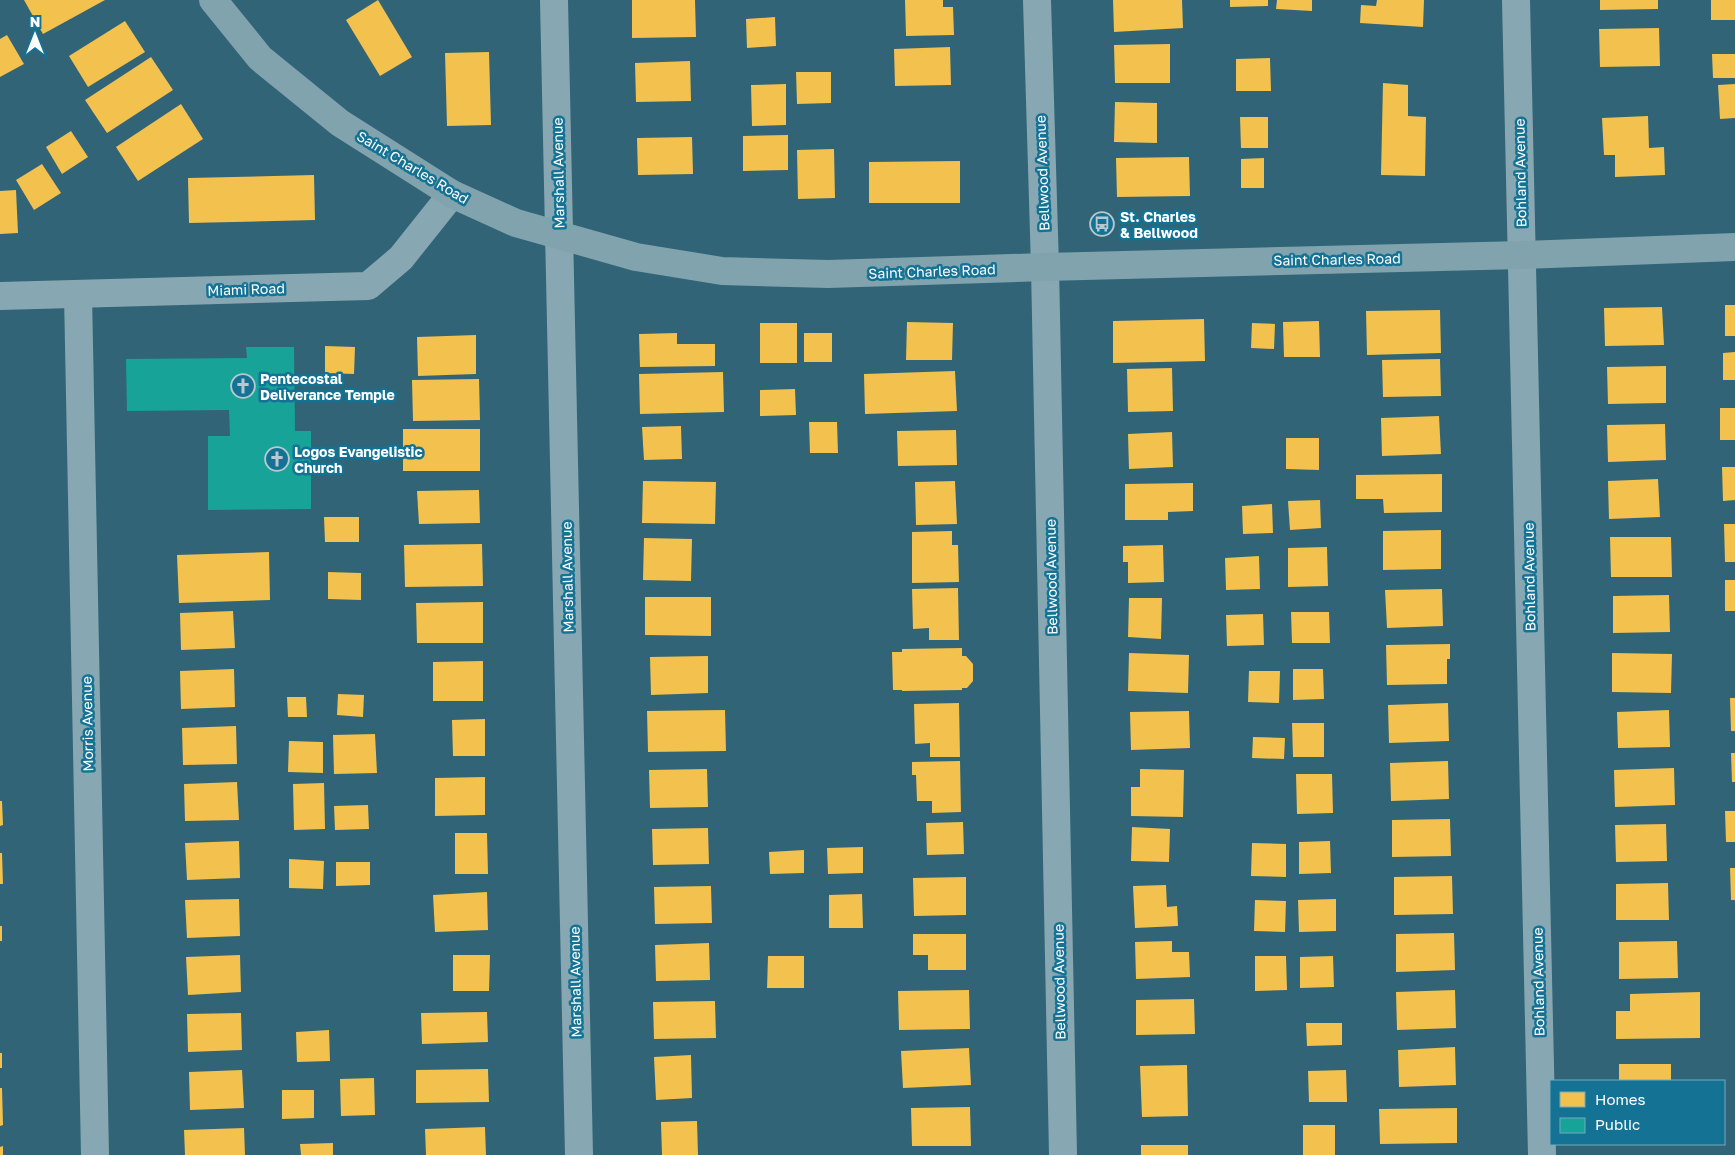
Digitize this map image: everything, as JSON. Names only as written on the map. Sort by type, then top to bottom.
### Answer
[{"type":"main road","name":"Saint Charles Road","points":[[213,0],[260,58],[340,123],[452,194],[516,223],[560,236],[636,257],[722,271],[828,274],[1522,255],[1735,247]]},
{"type":"street","name":"Marshall Avenue","points":[[554,0],[579,1155]]},
{"type":"street","name":"Bellwood Avenue","points":[[1037,0],[1045,267],[1063,1155]]},
{"type":"street","name":"Bohland Avenue","points":[[1516,0],[1542,1155]]},
{"type":"street","name":"Miami Road","points":[[0,296],[368,286],[401,258],[452,194]]},
{"type":"street","name":"Morris Avenue","points":[[78,294],[95,1155]]},
{"type":"building: Homes","points":[[24,0],[105,0],[43,34]]},
{"type":"building: Homes","points":[[378,0],[412,57],[380,76],[346,20]]},
{"type":"building: Homes","points":[[632,0],[695,0],[696,37],[632,38]]},
{"type":"building: Homes","points":[[905,0],[943,0],[943,7],[953,7],[954,35],[906,36]]},
{"type":"building: Homes","points":[[1113,0],[1182,0],[1183,28],[1114,32]]},
{"type":"building: Homes","points":[[1230,0],[1268,0],[1268,6],[1230,7]]},
{"type":"building: Homes","points":[[1277,0],[1312,0],[1312,11],[1276,9]]},
{"type":"building: Homes","points":[[1377,0],[1424,0],[1423,27],[1360,23],[1361,5],[1376,6]]},
{"type":"building: Homes","points":[[1600,0],[1658,0],[1658,9],[1600,10]]},
{"type":"building: Homes","points":[[1711,0],[1735,0],[1735,20],[1711,20]]},
{"type":"building: Homes","points":[[775,17],[776,46],[747,48],[746,19]]},
{"type":"building: Homes","points":[[125,21],[145,52],[88,87],[69,56]]},
{"type":"building: Homes","points":[[1659,28],[1660,66],[1600,67],[1599,29]]},
{"type":"building: Homes","points":[[7,35],[24,64],[0,77],[0,39]]},
{"type":"building: Homes","points":[[1170,44],[1170,83],[1115,83],[1114,45]]},
{"type":"building: Homes","points":[[950,47],[951,85],[895,86],[894,49]]},
{"type":"building: Homes","points":[[489,52],[491,125],[447,126],[445,53]]},
{"type":"building: Homes","points":[[1712,54],[1735,54],[1735,78],[1713,78]]},
{"type":"building: Homes","points":[[151,57],[173,90],[107,133],[85,100]]},
{"type":"building: Homes","points":[[1270,58],[1271,91],[1236,91],[1236,59]]},
{"type":"building: Homes","points":[[690,61],[691,101],[636,102],[635,63]]},
{"type":"building: Homes","points":[[796,72],[831,72],[831,103],[797,104]]},
{"type":"building: Homes","points":[[1383,83],[1408,85],[1408,116],[1426,117],[1425,176],[1381,175]]},
{"type":"building: Homes","points":[[786,84],[786,125],[752,126],[751,85]]},
{"type":"building: Homes","points":[[1735,84],[1735,118],[1720,119],[1718,85]]},
{"type":"building: Homes","points":[[1115,102],[1157,103],[1157,143],[1114,142]]},
{"type":"building: Homes","points":[[181,104],[203,139],[138,181],[116,147]]},
{"type":"building: Homes","points":[[1648,116],[1649,148],[1664,147],[1665,175],[1615,177],[1615,155],[1604,155],[1602,118]]},
{"type":"building: Homes","points":[[1240,117],[1268,117],[1268,148],[1241,148]]},
{"type":"building: Homes","points":[[71,131],[88,157],[62,174],[46,147]]},
{"type":"building: Homes","points":[[788,135],[788,170],[743,171],[743,136]]},
{"type":"building: Homes","points":[[692,137],[693,174],[638,175],[637,138]]},
{"type":"building: Homes","points":[[834,149],[835,198],[798,199],[797,150]]},
{"type":"building: Homes","points":[[1189,157],[1190,196],[1117,197],[1116,158]]},
{"type":"building: Homes","points":[[1264,158],[1264,188],[1241,188],[1241,159]]},
{"type":"building: Homes","points":[[960,161],[960,203],[869,203],[869,162]]},
{"type":"building: Homes","points":[[42,164],[61,193],[34,210],[16,180]]},
{"type":"building: Homes","points":[[314,175],[315,220],[189,223],[188,178]]},
{"type":"building: Homes","points":[[16,190],[18,233],[0,234],[0,191]]},
{"type":"building: Homes","points":[[1725,305],[1735,305],[1735,336],[1725,336]]},
{"type":"building: Homes","points":[[1662,307],[1664,345],[1605,346],[1604,308]]},
{"type":"building: Homes","points":[[1440,310],[1441,353],[1367,355],[1366,311]]},
{"type":"building: Homes","points":[[1204,319],[1205,361],[1113,363],[1113,321]]},
{"type":"building: Homes","points":[[1319,321],[1320,357],[1284,357],[1283,322]]},
{"type":"building: Homes","points":[[907,322],[953,323],[952,360],[906,360]]},
{"type":"building: Homes","points":[[760,323],[797,323],[797,363],[760,363]]},
{"type":"building: Homes","points":[[1252,323],[1275,324],[1274,349],[1251,348]]},
{"type":"building: Homes","points":[[677,333],[677,344],[715,344],[715,366],[640,367],[639,334]]},
{"type":"building: Homes","points":[[804,333],[832,333],[832,362],[804,362]]},
{"type":"building: Homes","points":[[476,335],[476,374],[418,376],[417,337]]},
{"type":"building: Homes","points":[[325,346],[355,347],[354,374],[325,373]]},
{"type":"building: Homes","points":[[1735,352],[1735,380],[1723,380],[1723,353]]},
{"type":"building: Homes","points":[[1440,359],[1441,396],[1383,397],[1382,360]]},
{"type":"building: Homes","points":[[1666,366],[1666,403],[1608,404],[1607,367]]},
{"type":"building: Homes","points":[[1172,368],[1173,411],[1128,412],[1127,369]]},
{"type":"building: Homes","points":[[955,371],[957,411],[865,414],[864,374]]},
{"type":"building: Homes","points":[[723,372],[724,412],[640,414],[639,374]]},
{"type":"building: Homes","points":[[479,379],[480,420],[413,421],[412,380]]},
{"type":"building: Homes","points":[[795,389],[796,415],[760,416],[760,390]]},
{"type":"building: Homes","points":[[1720,408],[1735,408],[1735,440],[1720,440]]},
{"type":"building: Homes","points":[[1439,416],[1441,454],[1382,456],[1381,418]]},
{"type":"building: Homes","points":[[809,422],[837,422],[838,453],[810,453]]},
{"type":"building: Homes","points":[[1665,424],[1666,460],[1608,462],[1607,425]]},
{"type":"building: Homes","points":[[681,426],[682,459],[644,460],[642,427]]},
{"type":"building: Homes","points":[[403,429],[480,429],[480,471],[403,471]]},
{"type":"building: Homes","points":[[956,430],[957,465],[898,466],[897,431]]},
{"type":"building: Homes","points":[[1172,432],[1173,467],[1129,469],[1128,434]]},
{"type":"building: Homes","points":[[1286,438],[1319,438],[1319,470],[1286,469]]},
{"type":"building: Homes","points":[[1722,467],[1735,467],[1735,500],[1723,501]]},
{"type":"building: Homes","points":[[1442,474],[1442,512],[1384,513],[1383,499],[1356,499],[1356,475]]},
{"type":"building: Homes","points":[[1658,479],[1660,517],[1609,519],[1608,481]]},
{"type":"building: Homes","points":[[643,481],[716,482],[715,524],[642,523]]},
{"type":"building: Homes","points":[[955,481],[957,524],[916,525],[915,482]]},
{"type":"building: Homes","points":[[1193,483],[1193,511],[1168,512],[1168,520],[1125,520],[1125,484]]},
{"type":"building: Homes","points":[[479,490],[480,523],[419,524],[417,491]]},
{"type":"building: Homes","points":[[1320,500],[1321,528],[1290,530],[1288,501]]},
{"type":"building: Homes","points":[[1272,504],[1273,533],[1243,534],[1242,506]]},
{"type":"building: Homes","points":[[324,517],[359,517],[359,542],[325,542]]},
{"type":"building: Homes","points":[[1724,524],[1735,524],[1735,562],[1725,562]]},
{"type":"building: Homes","points":[[1441,530],[1441,569],[1383,570],[1383,531]]},
{"type":"building: Homes","points":[[952,531],[952,545],[958,545],[959,582],[912,583],[912,532]]},
{"type":"building: Homes","points":[[1610,537],[1671,537],[1672,577],[1611,577]]},
{"type":"building: Homes","points":[[644,538],[692,539],[691,581],[643,580]]},
{"type":"building: Homes","points":[[482,544],[483,586],[405,587],[404,545]]},
{"type":"building: Homes","points":[[1163,545],[1164,582],[1128,583],[1128,562],[1123,562],[1123,546]]},
{"type":"building: Homes","points":[[1327,547],[1328,586],[1288,587],[1288,548]]},
{"type":"building: Homes","points":[[269,552],[270,600],[179,603],[177,555]]},
{"type":"building: Homes","points":[[1259,556],[1260,589],[1226,590],[1225,558]]},
{"type":"building: Homes","points":[[328,572],[361,573],[361,600],[328,599]]},
{"type":"building: Homes","points":[[1725,580],[1735,580],[1735,611],[1725,611]]},
{"type":"building: Homes","points":[[958,588],[959,640],[929,640],[929,628],[913,629],[912,589]]},
{"type":"building: Homes","points":[[1442,589],[1443,626],[1387,628],[1385,590]]},
{"type":"building: Homes","points":[[1669,595],[1670,632],[1613,633],[1613,596]]},
{"type":"building: Homes","points":[[645,597],[711,597],[711,636],[645,635]]},
{"type":"building: Homes","points":[[1129,598],[1162,598],[1161,639],[1128,637]]},
{"type":"building: Homes","points":[[483,602],[483,643],[417,643],[416,603]]},
{"type":"building: Homes","points":[[233,611],[235,648],[181,650],[180,613]]},
{"type":"building: Homes","points":[[1291,612],[1329,612],[1330,643],[1292,643]]},
{"type":"building: Homes","points":[[1263,614],[1264,645],[1227,646],[1226,615]]},
{"type":"building: Homes","points":[[1450,644],[1450,659],[1447,659],[1447,684],[1387,685],[1386,645]]},
{"type":"building: Homes","points":[[962,648],[962,656],[966,656],[973,664],[973,681],[967,688],[962,688],[962,690],[893,690],[892,652],[902,652],[902,649]]},
{"type":"building: Homes","points":[[1129,653],[1189,655],[1188,693],[1128,691]]},
{"type":"building: Homes","points":[[1612,653],[1672,654],[1671,693],[1612,692]]},
{"type":"building: Homes","points":[[708,656],[708,693],[651,695],[650,657]]},
{"type":"building: Homes","points":[[483,661],[483,701],[433,701],[433,662]]},
{"type":"building: Homes","points":[[234,669],[235,707],[181,709],[180,671]]},
{"type":"building: Homes","points":[[1293,669],[1323,669],[1324,699],[1293,700]]},
{"type":"building: Homes","points":[[1249,671],[1280,671],[1279,703],[1248,702]]},
{"type":"building: Homes","points":[[338,694],[364,695],[363,717],[337,715]]},
{"type":"building: Homes","points":[[287,697],[306,697],[307,717],[288,717]]},
{"type":"building: Homes","points":[[1730,698],[1735,698],[1735,731],[1731,731]]},
{"type":"building: Homes","points":[[959,703],[960,757],[930,757],[930,743],[915,744],[914,704]]},
{"type":"building: Homes","points":[[1448,703],[1449,741],[1389,743],[1388,705]]},
{"type":"building: Homes","points":[[725,710],[726,751],[648,752],[647,711]]},
{"type":"building: Homes","points":[[1669,710],[1670,747],[1618,748],[1617,712]]},
{"type":"building: Homes","points":[[1189,711],[1190,748],[1131,750],[1130,712]]},
{"type":"building: Homes","points":[[485,719],[485,756],[453,756],[452,720]]},
{"type":"building: Homes","points":[[1292,723],[1324,723],[1324,757],[1293,757]]},
{"type":"building: Homes","points":[[236,726],[237,764],[183,765],[182,728]]},
{"type":"building: Homes","points":[[375,734],[377,773],[334,774],[333,735]]},
{"type":"building: Homes","points":[[1253,737],[1285,738],[1284,759],[1252,758]]},
{"type":"building: Homes","points":[[289,741],[323,742],[323,773],[288,772]]},
{"type":"building: Homes","points":[[1731,753],[1735,753],[1735,782],[1732,782]]},
{"type":"building: Homes","points":[[960,761],[961,812],[932,813],[932,801],[917,801],[916,775],[912,775],[912,762]]},
{"type":"building: Homes","points":[[1448,761],[1449,799],[1391,801],[1390,763]]},
{"type":"building: Homes","points":[[1674,768],[1675,805],[1615,807],[1614,770]]},
{"type":"building: Homes","points":[[707,769],[708,807],[650,808],[649,770]]},
{"type":"building: Homes","points":[[1140,769],[1184,770],[1183,817],[1131,816],[1131,787],[1140,787]]},
{"type":"building: Homes","points":[[1296,774],[1332,774],[1333,813],[1297,814]]},
{"type":"building: Homes","points":[[485,777],[485,815],[435,816],[435,778]]},
{"type":"building: Homes","points":[[237,782],[239,820],[185,821],[184,784]]},
{"type":"building: Homes","points":[[324,783],[325,829],[294,830],[293,784]]},
{"type":"building: Homes","points":[[0,801],[2,801],[3,825],[0,826]]},
{"type":"building: Homes","points":[[368,805],[369,829],[335,830],[334,806]]},
{"type":"building: Homes","points":[[1725,811],[1735,811],[1735,842],[1726,842]]},
{"type":"building: Homes","points":[[1450,819],[1451,856],[1392,857],[1392,820]]},
{"type":"building: Homes","points":[[963,822],[964,854],[927,855],[926,823]]},
{"type":"building: Homes","points":[[1666,824],[1667,861],[1616,862],[1615,825]]},
{"type":"building: Homes","points":[[1132,827],[1170,829],[1169,862],[1131,861]]},
{"type":"building: Homes","points":[[708,828],[709,864],[653,865],[652,829]]},
{"type":"building: Homes","points":[[455,833],[487,833],[488,874],[455,874]]},
{"type":"building: Homes","points":[[239,841],[240,878],[187,880],[185,843]]},
{"type":"building: Homes","points":[[1330,841],[1331,873],[1299,874],[1299,842]]},
{"type":"building: Homes","points":[[1252,843],[1286,844],[1286,877],[1251,876]]},
{"type":"building: Homes","points":[[863,847],[863,873],[828,874],[827,848]]},
{"type":"building: Homes","points":[[804,850],[804,873],[770,874],[769,852]]},
{"type":"building: Homes","points":[[0,853],[2,853],[3,884],[0,884]]},
{"type":"building: Homes","points":[[289,859],[324,861],[323,889],[289,888]]},
{"type":"building: Homes","points":[[336,862],[370,862],[370,885],[336,886]]},
{"type":"building: Homes","points":[[1730,868],[1735,868],[1735,900],[1731,900]]},
{"type":"building: Homes","points":[[1452,876],[1453,914],[1394,915],[1394,877]]},
{"type":"building: Homes","points":[[966,877],[966,915],[914,916],[913,878]]},
{"type":"building: Homes","points":[[1668,883],[1669,920],[1616,920],[1616,884]]},
{"type":"building: Homes","points":[[1166,885],[1167,907],[1177,906],[1178,926],[1135,928],[1133,886]]},
{"type":"building: Homes","points":[[711,886],[712,923],[655,924],[654,887]]},
{"type":"building: Homes","points":[[487,892],[488,930],[435,932],[433,895]]},
{"type":"building: Homes","points":[[862,894],[863,928],[829,928],[829,895]]},
{"type":"building: Homes","points":[[239,899],[240,936],[187,938],[185,900]]},
{"type":"building: Homes","points":[[1336,899],[1336,931],[1299,932],[1298,900]]},
{"type":"building: Homes","points":[[1255,900],[1286,901],[1285,932],[1254,931]]},
{"type":"building: Homes","points":[[0,926],[2,926],[2,941],[0,941]]},
{"type":"building: Homes","points":[[1454,933],[1455,970],[1396,972],[1396,934]]},
{"type":"building: Homes","points":[[913,934],[966,934],[966,970],[928,970],[928,955],[913,955]]},
{"type":"building: Homes","points":[[1172,941],[1172,952],[1189,952],[1190,977],[1136,979],[1135,942]]},
{"type":"building: Homes","points":[[1677,941],[1678,978],[1619,979],[1619,942]]},
{"type":"building: Homes","points":[[709,943],[710,980],[656,981],[655,945]]},
{"type":"building: Homes","points":[[240,955],[241,992],[188,995],[186,957]]},
{"type":"building: Homes","points":[[453,955],[490,955],[489,991],[453,991]]},
{"type":"building: Homes","points":[[768,956],[804,956],[804,988],[767,988]]},
{"type":"building: Homes","points":[[1255,956],[1286,956],[1287,990],[1255,991]]},
{"type":"building: Homes","points":[[1333,956],[1334,987],[1300,988],[1300,957]]},
{"type":"building: Homes","points":[[969,990],[970,1029],[899,1030],[898,991]]},
{"type":"building: Homes","points":[[1455,990],[1456,1028],[1397,1030],[1396,992]]},
{"type":"building: Homes","points":[[1700,992],[1700,1038],[1616,1039],[1616,1011],[1630,1011],[1630,994]]},
{"type":"building: Homes","points":[[1194,999],[1195,1034],[1136,1035],[1136,1000]]},
{"type":"building: Homes","points":[[715,1001],[716,1038],[654,1039],[653,1002]]},
{"type":"building: Homes","points":[[487,1012],[488,1042],[422,1044],[421,1013]]},
{"type":"building: Homes","points":[[241,1013],[242,1050],[188,1052],[187,1014]]},
{"type":"building: Homes","points":[[1306,1023],[1342,1023],[1342,1045],[1307,1046]]},
{"type":"building: Homes","points":[[329,1030],[330,1061],[297,1062],[296,1032]]},
{"type":"building: Homes","points":[[1455,1047],[1456,1085],[1399,1087],[1398,1050]]},
{"type":"building: Homes","points":[[969,1048],[971,1085],[903,1088],[901,1051]]},
{"type":"building: Homes","points":[[0,1053],[2,1053],[2,1068],[0,1068]]},
{"type":"building: Homes","points":[[691,1055],[692,1098],[656,1100],[654,1057]]},
{"type":"building: Homes","points":[[1619,1064],[1671,1064],[1671,1080],[1619,1080]]},
{"type":"building: Homes","points":[[1187,1065],[1188,1116],[1142,1117],[1140,1066]]},
{"type":"building: Homes","points":[[488,1069],[489,1102],[416,1103],[416,1070]]},
{"type":"building: Homes","points":[[242,1070],[244,1108],[190,1110],[189,1072]]},
{"type":"building: Homes","points":[[1346,1070],[1347,1102],[1309,1102],[1308,1071]]},
{"type":"building: Homes","points":[[374,1078],[375,1115],[341,1116],[340,1079]]},
{"type":"building: Homes","points":[[0,1088],[2,1088],[3,1125],[0,1126]]},
{"type":"building: Homes","points":[[282,1090],[314,1090],[314,1118],[282,1119]]},
{"type":"building: Homes","points":[[970,1107],[971,1146],[912,1146],[911,1108]]},
{"type":"building: Homes","points":[[1457,1108],[1457,1143],[1380,1144],[1379,1109]]},
{"type":"building: Homes","points":[[697,1121],[698,1155],[662,1155],[661,1122]]},
{"type":"building: Homes","points":[[1303,1125],[1335,1125],[1335,1155],[1303,1155]]},
{"type":"building: Homes","points":[[485,1127],[486,1155],[426,1155],[425,1129]]},
{"type":"building: Homes","points":[[244,1128],[245,1155],[185,1155],[184,1130]]},
{"type":"building: Homes","points":[[333,1143],[333,1155],[301,1155],[300,1144]]},
{"type":"building: Homes","points":[[1141,1145],[1188,1145],[1188,1155],[1141,1155]]},
{"type":"building: Homes","points":[[3,1146],[3,1155],[0,1155],[0,1147]]},
{"type":"building: Public","points":[[246,347],[294,347],[295,431],[311,431],[311,509],[208,510],[208,436],[230,436],[229,410],[127,411],[126,359],[247,358]]},
{"type":"place","name":"St. Charles & Bellwood","points":[[1102,224]]},
{"type":"place","name":"Pentecostal Deliverance Temple","points":[[243,386]]},
{"type":"place","name":"Logos Evangelistic Church","points":[[277,459]]}]
